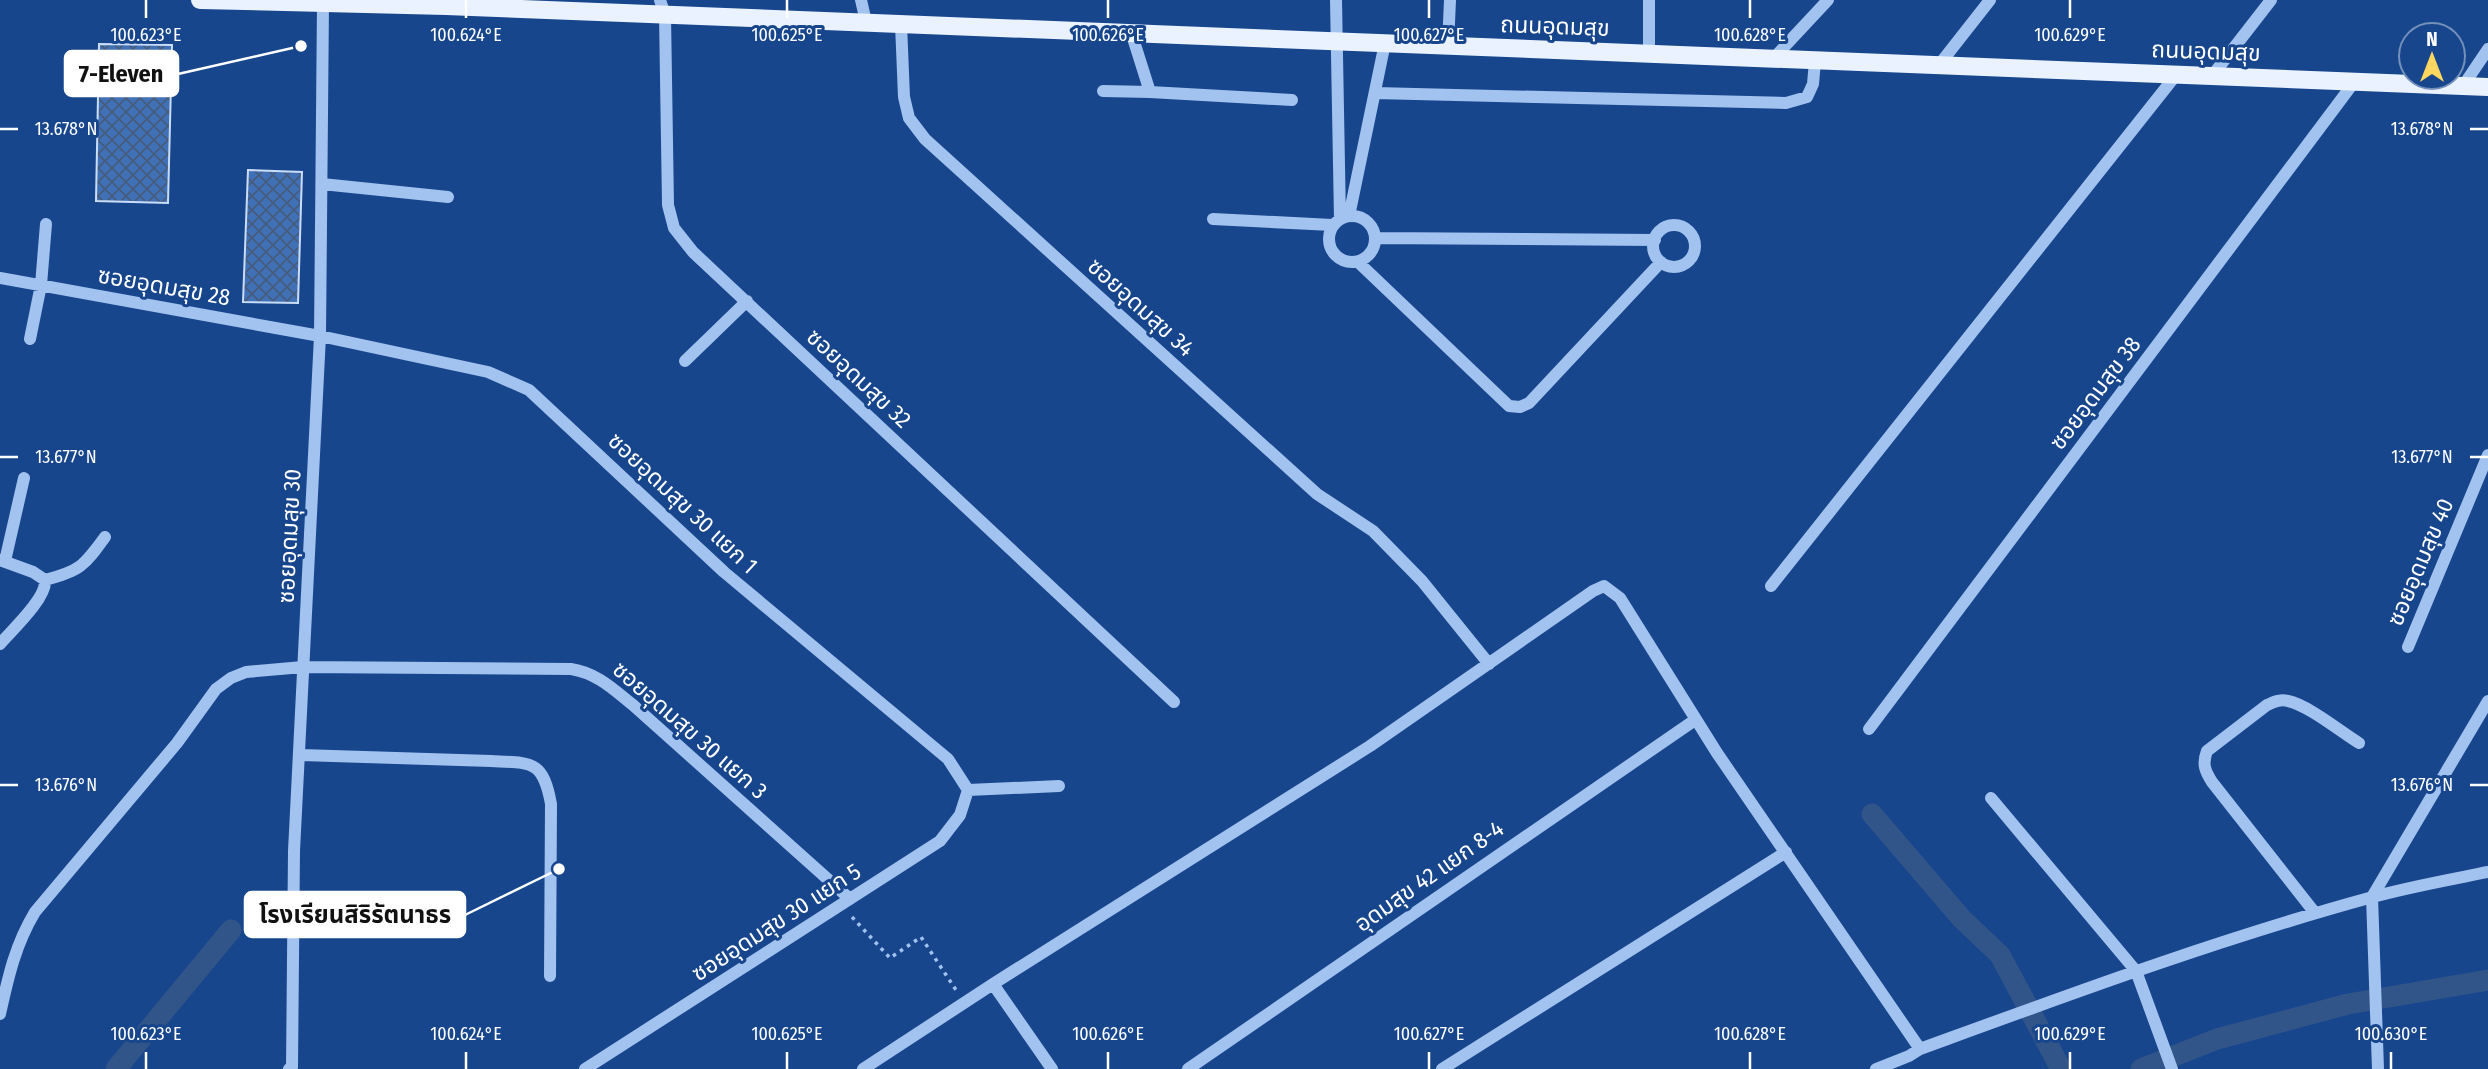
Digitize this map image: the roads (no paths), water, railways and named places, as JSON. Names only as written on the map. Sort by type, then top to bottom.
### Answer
[{"type":"main road","name":"ถนนอุดมสุข","points":[[200,0],[663,7],[901,24],[2397,83]]},
{"type":"main road","name":"ถนนอุดมสุข","points":[[2467,86],[2488,87]]},
{"type":"street","points":[[861,0],[866,22]]},
{"type":"street","points":[[1336,0],[1340,220]]},
{"type":"street","points":[[1448,46],[1450,0]]},
{"type":"street","points":[[1649,0],[1649,55]]},
{"type":"street","points":[[1772,60],[1828,0]]},
{"type":"street","points":[[1939,65],[1990,0]]},
{"type":"street","points":[[2212,76],[2271,0]]},
{"type":"street","name":"ซอยอุดมสุข 30","points":[[292,1068],[294,851],[301,755],[320,336],[323,3]]},
{"type":"street","name":"ซอยอุดมสุข 32","points":[[663,7],[668,205],[674,228],[692,252],[1174,702]]},
{"type":"street","name":"ซอยอุดมสุข 34","points":[[901,24],[904,97],[909,118],[925,139],[1317,494],[1373,531],[1422,581],[1489,664]]},
{"type":"street","points":[[1132,34],[1150,92]]},
{"type":"street","points":[[1213,219],[1340,220],[1364,219],[1370,224],[1376,238],[1371,253],[1358,262],[1342,261],[1330,249],[1329,233],[1340,220],[1375,93],[1385,43]]},
{"type":"street","points":[[2467,80],[2488,49]]},
{"type":"street","points":[[1375,93],[1786,103],[1807,97],[1813,84],[1815,61]]},
{"type":"street","points":[[1771,586],[2176,75]]},
{"type":"street","name":"ซอยอุดมสุข 38","points":[[1868,729],[2355,81]]},
{"type":"street","points":[[1103,91],[1292,100]]},
{"type":"street","points":[[322,184],[448,197]]},
{"type":"street","points":[[30,339],[41,285],[46,223]]},
{"type":"street","points":[[1672,226],[1681,227],[1693,237],[1694,253],[1690,260],[1676,267],[1661,262],[1654,248],[1658,233],[1672,226]]},
{"type":"street","points":[[1376,238],[1655,240]]},
{"type":"street","points":[[1358,262],[1509,406],[1520,407],[1530,403],[1661,262]]},
{"type":"street","name":"ซอยอุดมสุข 28","points":[[0,278],[320,336]]},
{"type":"street","points":[[685,361],[747,301]]},
{"type":"street","name":"ซอยอุดมสุข 30 แยก 1","points":[[320,336],[488,372],[529,390],[724,572],[948,759],[968,790]]},
{"type":"street","name":"ซอยอุดมสุข 40","points":[[2408,647],[2488,456]]},
{"type":"street","points":[[24,478],[3,561],[46,580],[71,574],[86,563],[105,537]]},
{"type":"street","points":[[0,644],[41,597],[46,588],[46,580]]},
{"type":"street","points":[[863,1069],[964,1002],[1370,746],[1604,586],[1620,598],[1695,720],[1786,852],[1914,1053],[1915,1069]]},
{"type":"street","name":"ซอยอุดมสุข 30 แยก 3","points":[[0,1014],[13,956],[35,912],[177,743],[216,689],[231,678],[246,672],[303,667],[585,671],[602,680],[632,705],[846,902]]},
{"type":"street","points":[[2315,913],[2212,782],[2205,769],[2204,760],[2207,751],[2267,705],[2277,701],[2289,701],[2301,706],[2359,744]]},
{"type":"street","points":[[2378,1069],[2372,897],[2488,701]]},
{"type":"street","name":"อุดมสุข 42 แยก 8-4","points":[[1188,1069],[1695,720]]},
{"type":"street","points":[[301,755],[521,763],[537,768],[547,780],[551,804],[550,976]]},
{"type":"street","points":[[968,790],[1059,786]]},
{"type":"street","name":"ซอยอุดมสุข 30 แยก 5","points":[[586,1069],[940,841],[960,815],[968,790]]},
{"type":"street","points":[[1991,798],[2136,971],[2172,1068]]},
{"type":"street","points":[[1442,1069],[1786,852]]},
{"type":"street","points":[[1876,1069],[2136,971],[2315,913],[2372,897],[2488,872]]},
{"type":"street","points":[[993,984],[1052,1069]]},
{"type":"waterway","points":[[1872,814],[1962,919],[2000,955],[2061,1069]]},
{"type":"waterway","points":[[116,1069],[231,930]]},
{"type":"waterway","points":[[2141,1069],[2217,1039],[2348,1004],[2488,980]]},
{"type":"place","name":"7-Eleven","points":[[301,46]]},
{"type":"place","name":"โรงเรียนสิริรัตนาธร","points":[[559,869]]}]
